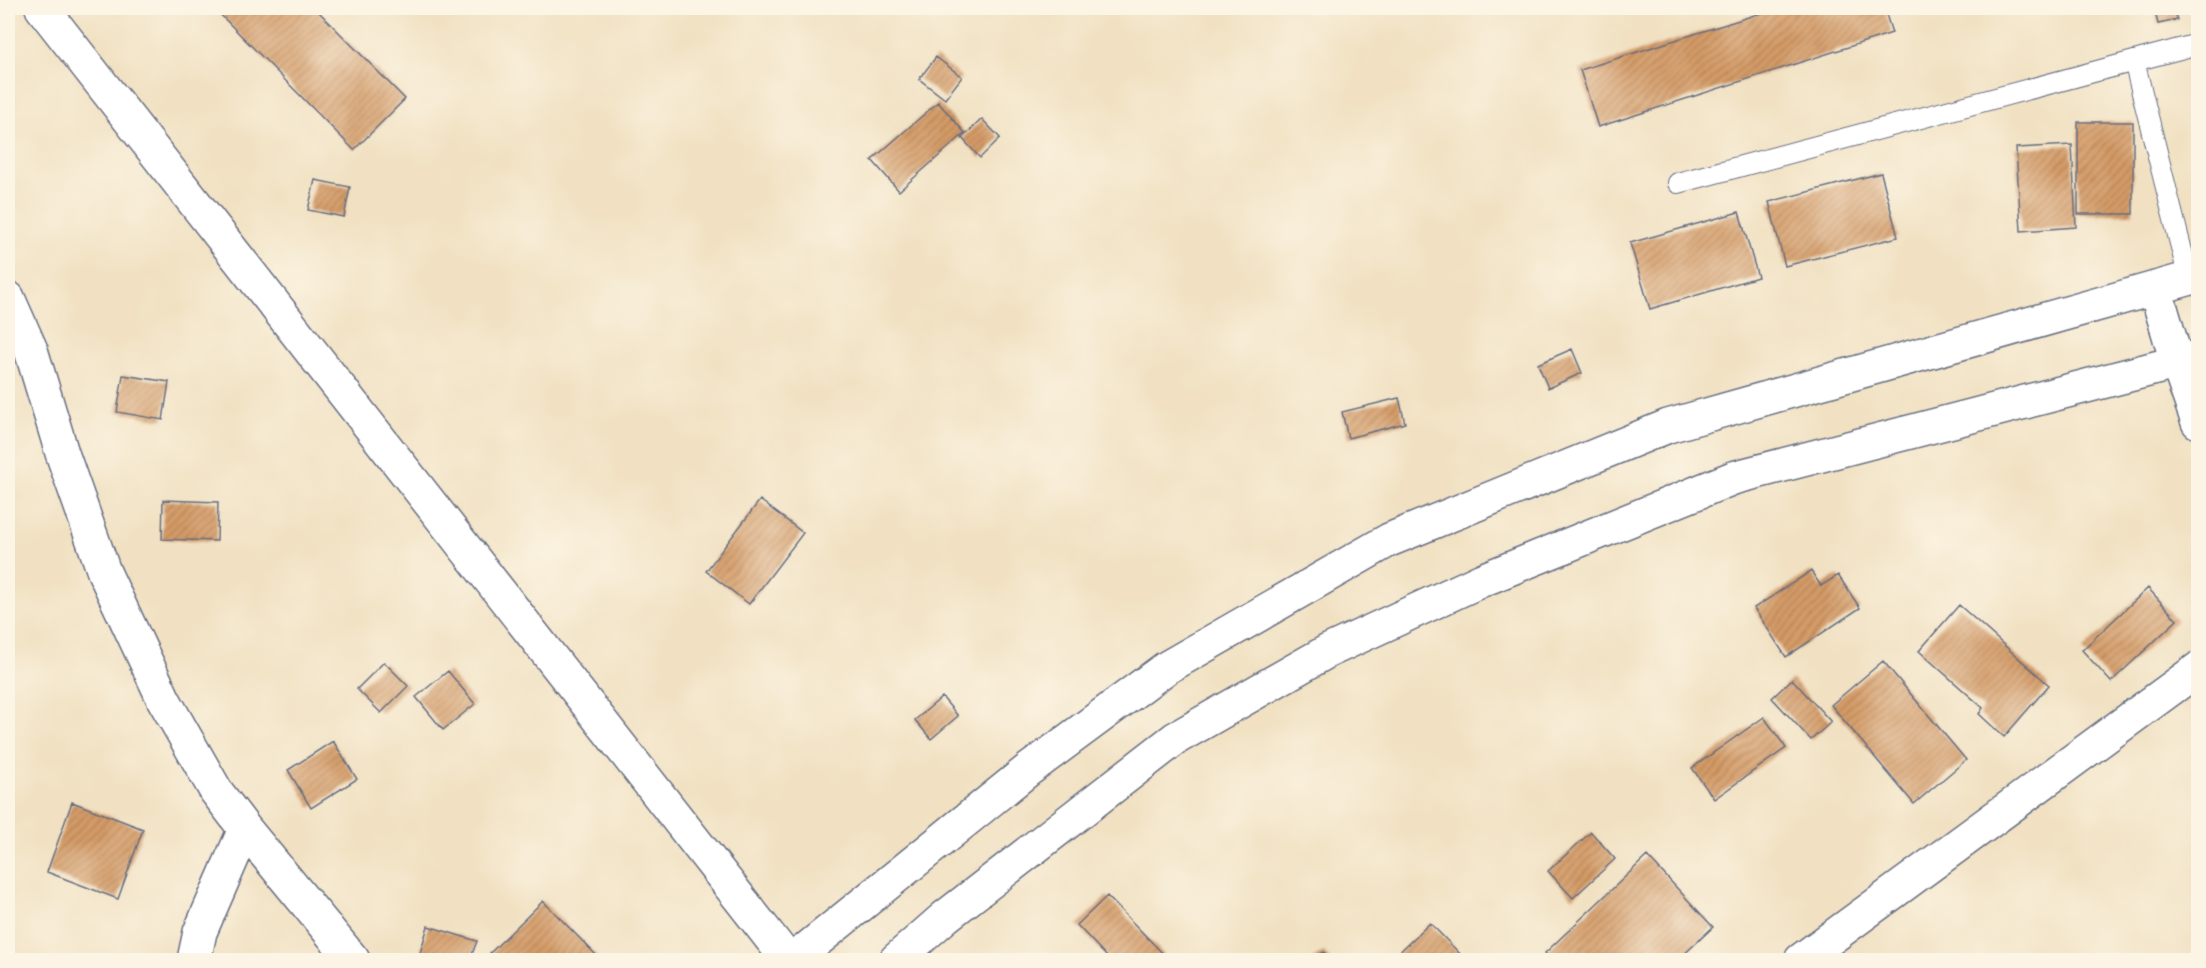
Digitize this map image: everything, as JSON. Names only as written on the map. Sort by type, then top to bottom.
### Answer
[{"type":"street","points":[[42,8],[788,960]]},
{"type":"street","points":[[793,960],[1028,770],[1166,668],[1389,540],[1668,426],[2194,278]]},
{"type":"street","points":[[2155,288],[2188,359],[2199,422]]},
{"type":"street","points":[[8,298],[31,350],[62,453],[104,572],[164,700],[216,791],[353,960]]},
{"type":"street","points":[[896,960],[945,917],[1176,738],[1328,651],[1482,580],[1733,478],[2188,359]]},
{"type":"street","points":[[1801,960],[2199,669]]},
{"type":"street","points":[[194,960],[200,932],[245,829]]},
{"type":"lane","points":[[1678,183],[2199,44]]},
{"type":"lane","points":[[2134,61],[2194,278]]},
{"type":"building","points":[[214,8],[315,8],[405,99],[354,150]]},
{"type":"building","points":[[1777,8],[1884,8],[1892,33],[1598,127],[1580,70]]},
{"type":"building","points":[[2154,8],[2174,8],[2177,20],[2158,24]]},
{"type":"building","points":[[936,57],[962,77],[945,99],[919,79]]},
{"type":"building","points":[[938,102],[965,133],[899,191],[872,160]]},
{"type":"building","points":[[982,119],[1000,138],[980,158],[962,138]]},
{"type":"building","points":[[2078,122],[2133,122],[2133,214],[2078,214]]},
{"type":"building","points":[[2072,145],[2076,227],[2021,231],[2016,148]]},
{"type":"building","points":[[1881,173],[1898,237],[1785,266],[1769,202]]},
{"type":"building","points":[[315,180],[350,187],[344,217],[308,210]]},
{"type":"building","points":[[1739,212],[1758,277],[1650,309],[1630,243]]},
{"type":"building","points":[[1572,349],[1582,373],[1548,388],[1538,364]]},
{"type":"building","points":[[123,375],[169,382],[163,420],[117,412]]},
{"type":"building","points":[[1399,398],[1405,423],[1348,438],[1342,412]]},
{"type":"building","points":[[163,500],[218,502],[217,541],[162,539]]},
{"type":"building","points":[[760,500],[803,533],[749,604],[706,571]]},
{"type":"building","points":[[1811,571],[1821,586],[1838,575],[1860,608],[1786,657],[1754,608]]},
{"type":"building","points":[[2148,588],[2177,620],[2111,682],[2082,650]]},
{"type":"building","points":[[1959,605],[2049,685],[2004,737],[1979,714],[1983,708],[1919,651]]},
{"type":"building","points":[[1883,661],[1966,760],[1914,804],[1831,705]]},
{"type":"building","points":[[384,662],[408,686],[381,713],[357,689]]},
{"type":"building","points":[[448,671],[475,704],[443,730],[416,697]]},
{"type":"building","points":[[1792,679],[1831,722],[1811,740],[1772,698]]},
{"type":"building","points":[[942,697],[958,716],[931,739],[915,720]]},
{"type":"building","points":[[1764,717],[1786,748],[1714,799],[1692,768]]},
{"type":"building","points":[[333,741],[357,779],[311,808],[288,770]]},
{"type":"building","points":[[72,802],[143,829],[118,899],[47,872]]},
{"type":"building","points":[[1591,832],[1615,859],[1573,898],[1548,871]]},
{"type":"building","points":[[1647,856],[1713,927],[1678,960],[1552,960],[1545,953]]},
{"type":"building","points":[[1107,896],[1169,960],[1110,960],[1077,925]]},
{"type":"building","points":[[543,901],[601,960],[497,960],[490,953]]},
{"type":"building","points":[[1430,923],[1466,960],[1391,960]]},
{"type":"building","points":[[428,926],[477,941],[470,960],[418,960]]},
{"type":"building","points":[[1324,952],[1330,960],[1311,960]]}]
